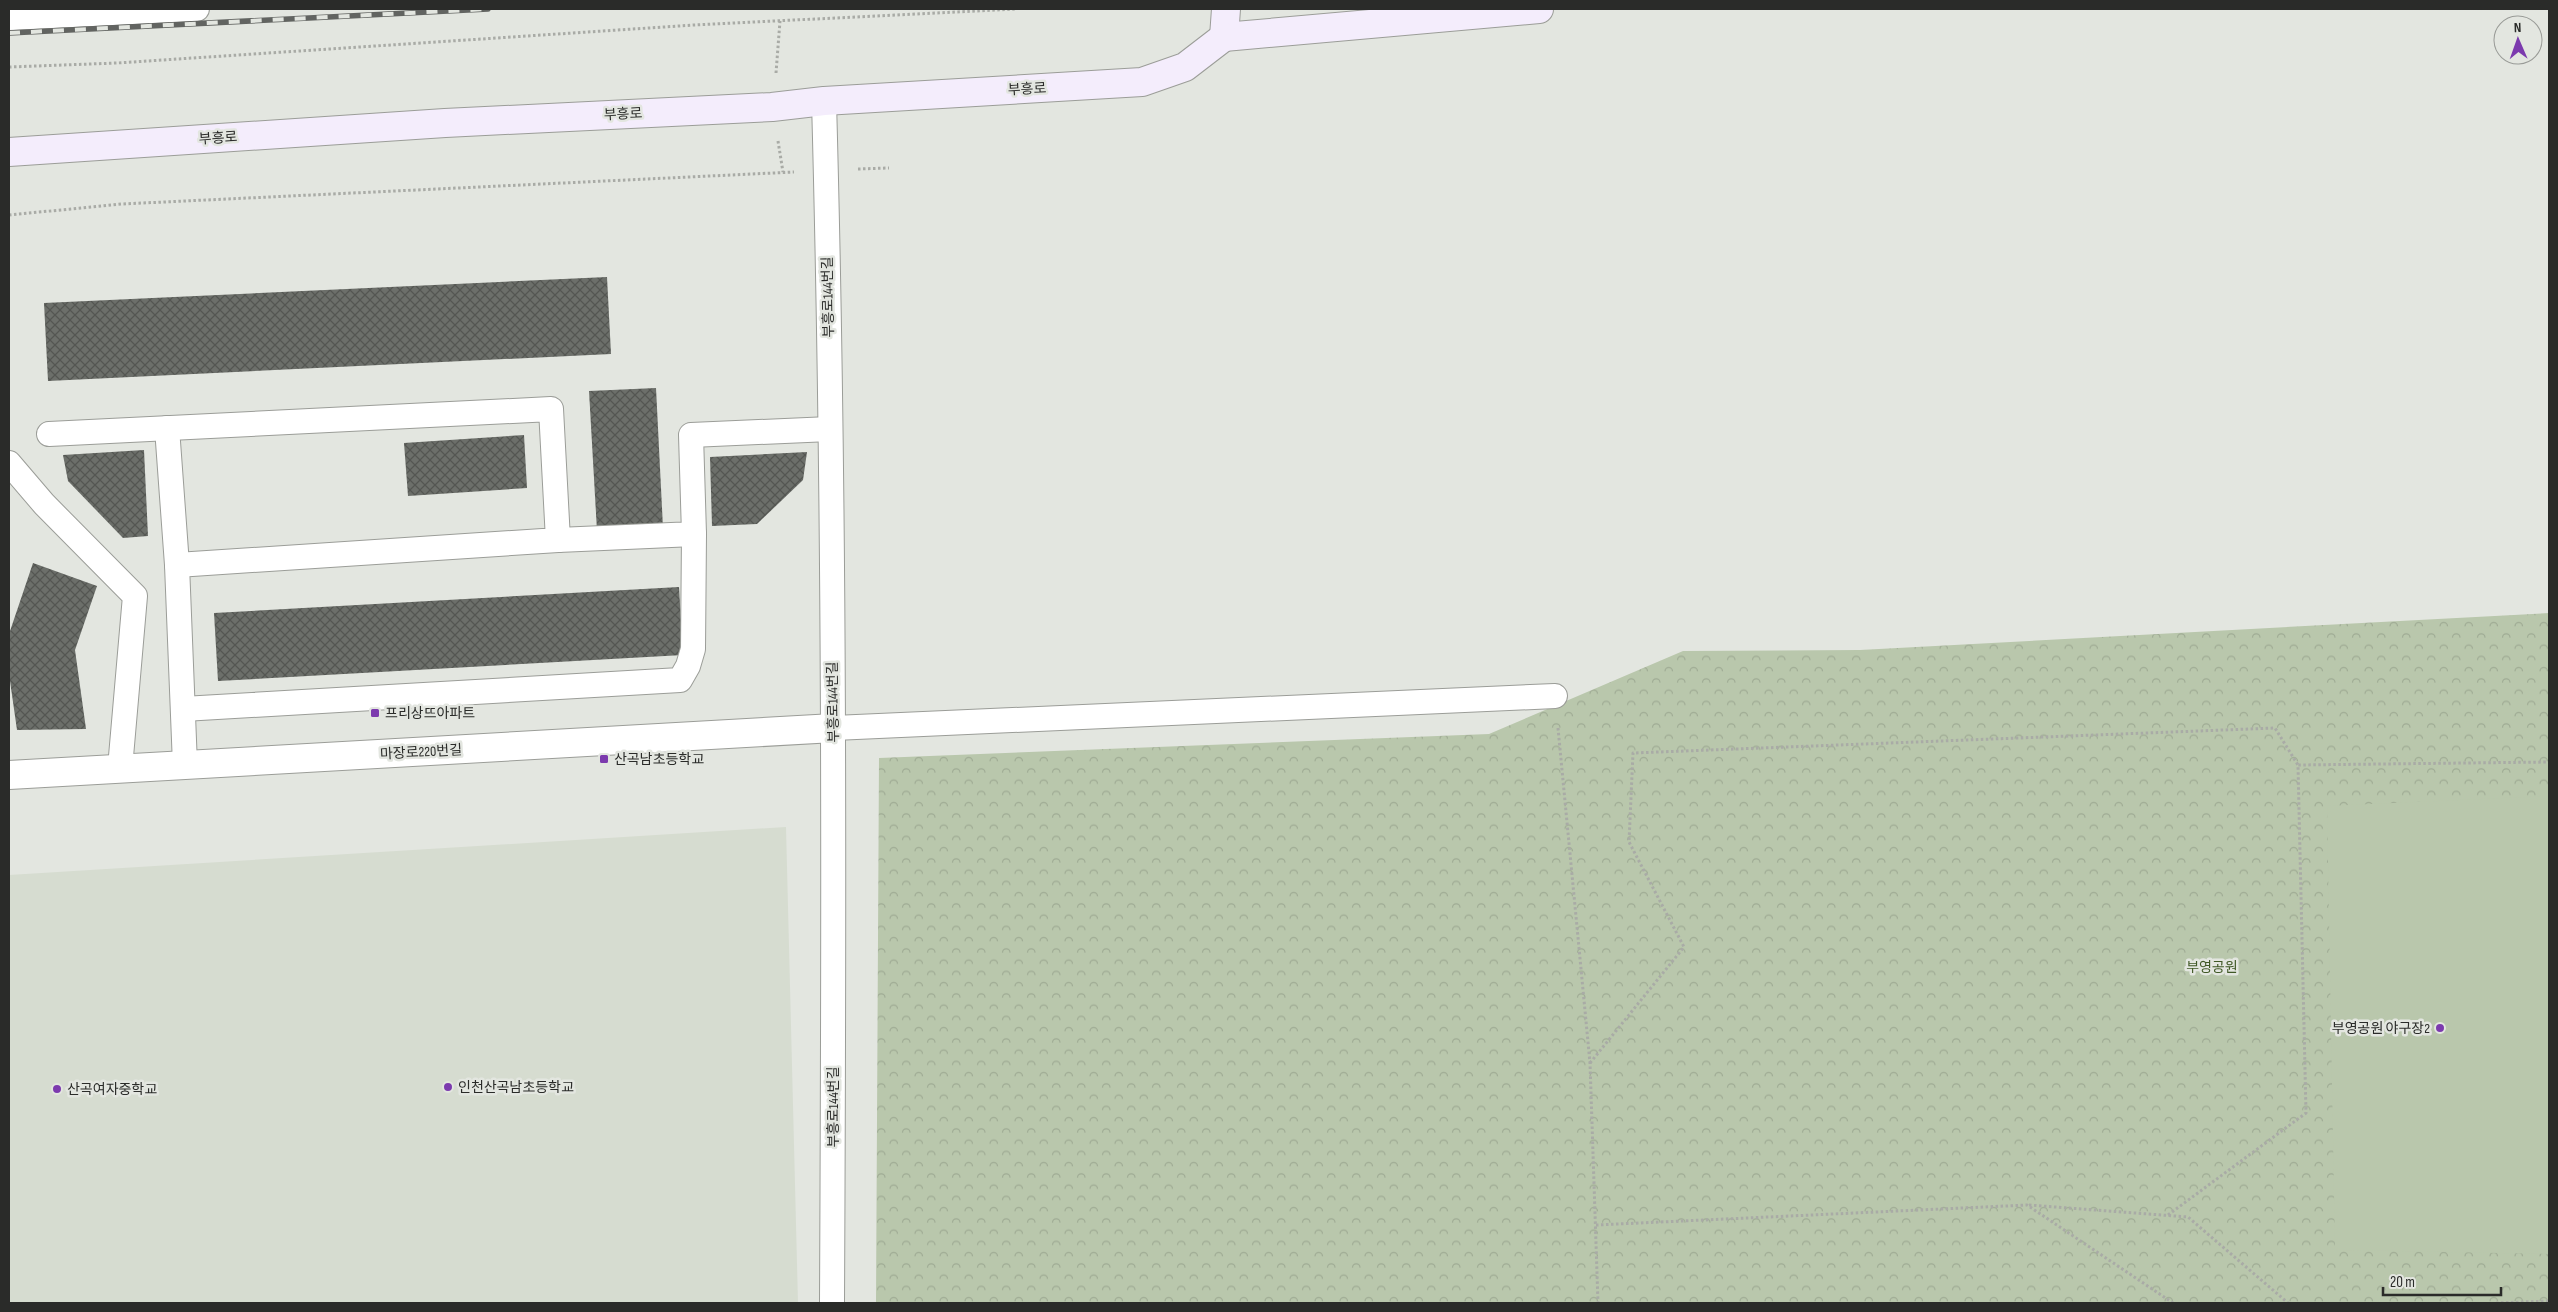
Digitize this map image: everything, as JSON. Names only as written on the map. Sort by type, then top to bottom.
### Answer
[{"type":"main road","points":[[1226,9],[1224,36],[1539,9]]},
{"type":"main road","name":"부흥로","points":[[9,152],[445,123],[772,107],[824,101],[1142,82],[1185,67],[1224,36]]},
{"type":"street","name":"마장로220번길","points":[[9,775],[834,728]]},
{"type":"lane","points":[[9,18],[197,9]]},
{"type":"lane","name":"부흥로144번길","points":[[824,101],[834,728],[832,1303]]},
{"type":"lane","points":[[48,434],[551,409],[558,540]]},
{"type":"lane","points":[[167,428],[177,565],[185,765]]},
{"type":"lane","points":[[183,710],[680,680],[688,666],[693,649],[694,534],[691,435],[830,429]]},
{"type":"lane","points":[[9,463],[44,504],[135,596],[120,768]]},
{"type":"lane","points":[[177,565],[558,540],[694,534]]},
{"type":"lane","points":[[834,728],[1555,696]]},
{"type":"path","points":[[9,67],[117,63],[694,25],[1018,9]]},
{"type":"path","points":[[9,215],[122,204],[663,176],[889,168]]},
{"type":"path","points":[[1555,696],[1590,1063],[1598,1303]]},
{"type":"path","points":[[1590,1063],[1684,947],[1629,842],[1633,753],[2275,728],[2298,765],[2306,1113],[2168,1215]]},
{"type":"path","points":[[2298,765],[2549,762]]},
{"type":"path","points":[[1596,1225],[2027,1205],[2188,1217],[2288,1303]]},
{"type":"path","points":[[2027,1205],[2173,1303]]},
{"type":"path","points":[[2496,1303],[2549,1301]]},
{"type":"shaded area","name":"인천산곡남초등학교","points":[[786,827],[798,1303],[9,1303],[9,875]]},
{"type":"green space","name":"부영공원","points":[[2549,613],[2549,1303],[876,1303],[879,758],[1489,734],[1683,651],[1860,650]]},
{"type":"green space","name":"부영공원 야구장2","points":[[2549,796],[2549,1254],[2335,1250],[2327,806]]},
{"type":"building","points":[[607,277],[611,354],[48,381],[44,303]]},
{"type":"building","points":[[656,388],[663,528],[597,531],[589,391]]},
{"type":"building","points":[[524,435],[527,488],[408,496],[404,443]]},
{"type":"building","points":[[144,450],[148,536],[123,538],[68,481],[63,455]]},
{"type":"building","points":[[807,452],[803,480],[757,524],[712,526],[710,457]]},
{"type":"building","points":[[33,563],[97,586],[75,650],[86,729],[17,730],[9,674],[9,634]]},
{"type":"building","points":[[679,587],[683,655],[218,681],[214,613]]},
{"type":"railway","points":[[9,33],[488,9]]},
{"type":"place","name":"프리상뜨아파트","points":[[375,713]]},
{"type":"place","name":"산곡남초등학교","points":[[604,759]]},
{"type":"place","name":"부영공원 야구장2","points":[[2440,1028]]},
{"type":"place","name":"인천산곡남초등학교","points":[[448,1087]]},
{"type":"place","name":"산곡여자중학교","points":[[57,1089]]}]
